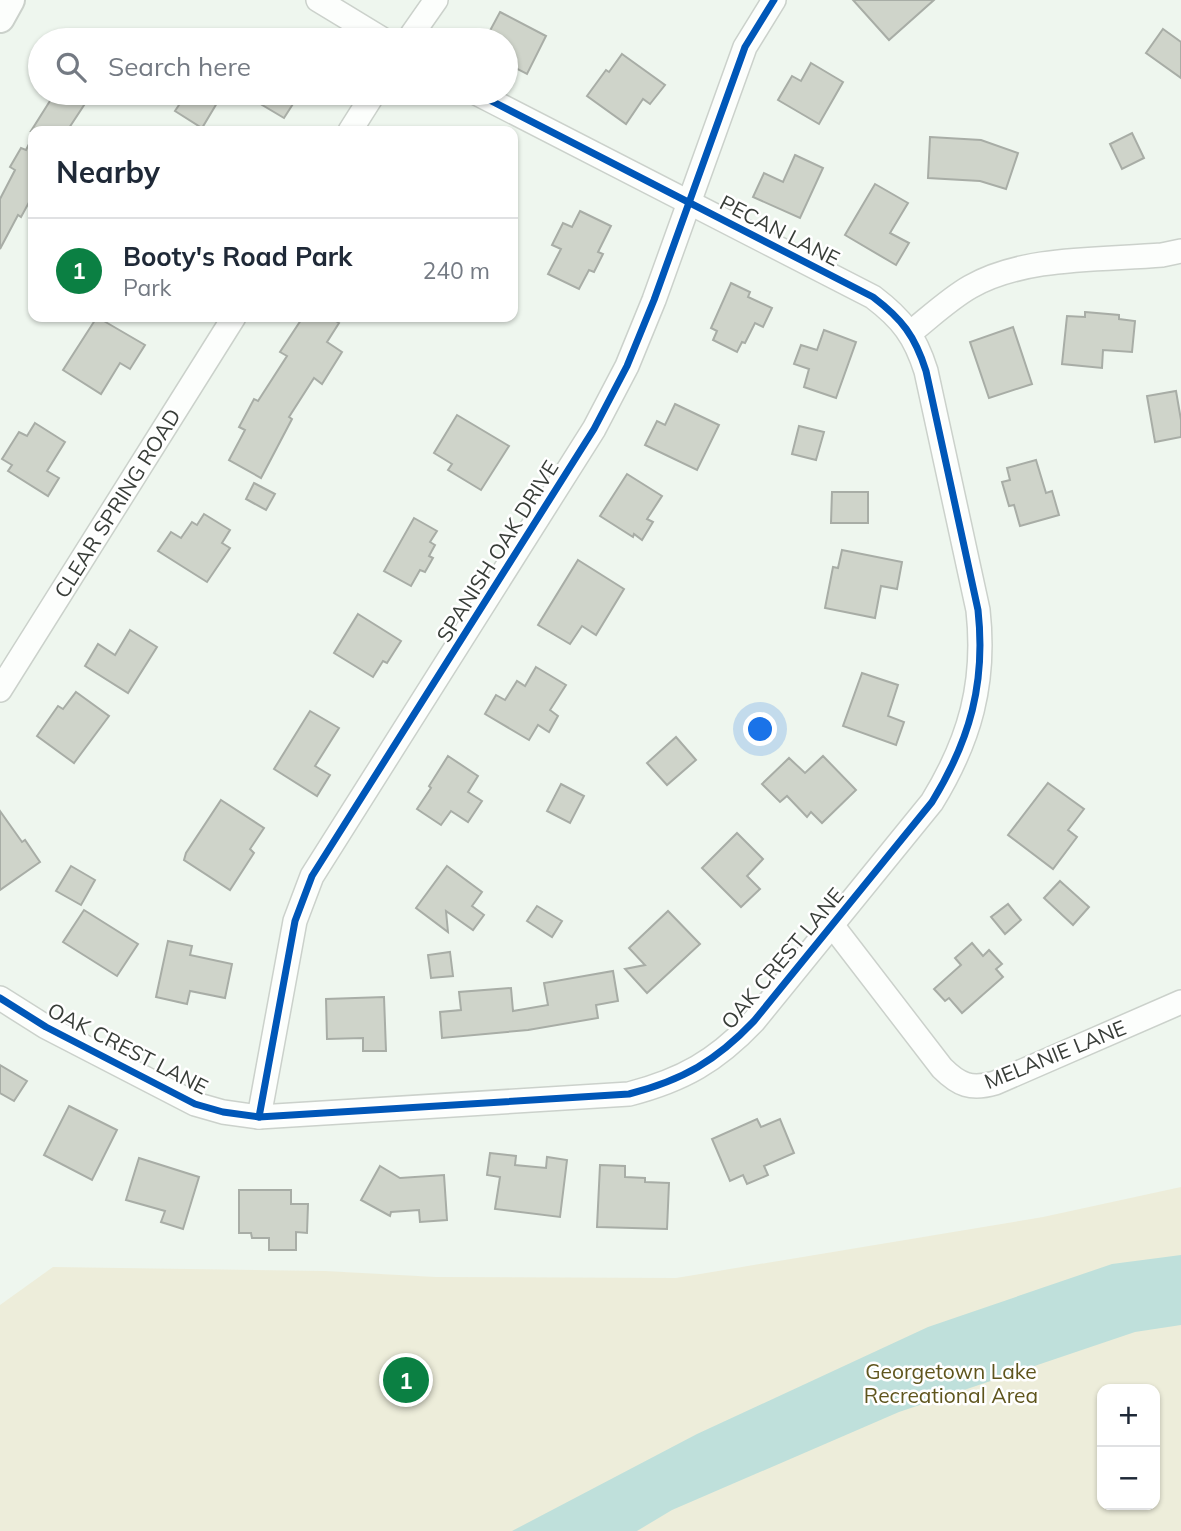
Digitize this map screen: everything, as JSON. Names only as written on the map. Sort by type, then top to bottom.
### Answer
[{"type":"street","points":[[0,18],[10,0]]},
{"type":"street","points":[[318,0],[364,28]]},
{"type":"street","points":[[416,28],[436,0]]},
{"type":"street","name":"SPANISH OAK DRIVE","points":[[259,1117],[295,921],[312,876],[594,429],[627,366],[654,300],[742,55],[762,16],[774,0]]},
{"type":"street","points":[[353,126],[366,105]]},
{"type":"street","name":"PECAN LANE","points":[[498,105],[873,297],[891,311],[910,333]]},
{"type":"street","points":[[910,333],[969,287],[1012,270],[1042,264],[1162,255],[1181,251]]},
{"type":"street","name":"CLEAR SPRING ROAD","points":[[0,690],[230,322]]},
{"type":"street","name":"OAK CREST LANE","points":[[0,998],[46,1027],[195,1104],[223,1112],[259,1117],[612,1096],[661,1086],[691,1073],[731,1045],[754,1021],[932,802],[951,771],[975,701],[980,665],[978,610],[926,371],[910,333]]},
{"type":"street","name":"MELANIE LANE","points":[[832,925],[942,1068],[955,1081],[964,1085],[995,1083],[1181,1002]]},
{"type":"green space","name":"Georgetown Lake Recreational Area","points":[[1181,1187],[1181,1531],[0,1531],[0,1305],[53,1267],[325,1271],[436,1277],[676,1278],[1043,1217]]},
{"type":"water","points":[[1181,1255],[1181,1325],[1135,1332],[899,1412],[672,1510],[637,1531],[512,1531],[697,1434],[928,1327],[1112,1264]]},
{"type":"building","points":[[853,0],[934,0],[889,40]]},
{"type":"building","points":[[500,12],[546,36],[527,74],[518,69],[518,28],[491,28]]},
{"type":"building","points":[[1163,29],[1181,42],[1181,78],[1146,53]]},
{"type":"building","points":[[622,54],[665,85],[650,104],[643,99],[626,124],[587,96]]},
{"type":"building","points":[[811,63],[843,82],[819,124],[778,100],[792,76],[801,81]]},
{"type":"building","points":[[47,105],[84,105],[70,126],[34,126]]},
{"type":"building","points":[[179,105],[216,105],[203,126],[175,111]]},
{"type":"building","points":[[262,105],[292,105],[284,118]]},
{"type":"building","points":[[1132,133],[1144,158],[1122,169],[1110,144]]},
{"type":"building","points":[[930,137],[981,140],[1018,153],[1006,189],[980,181],[928,178]]},
{"type":"building","points":[[28,146],[28,204],[21,217],[18,215],[0,249],[0,199],[15,170],[10,167],[21,148],[26,150]]},
{"type":"building","points":[[795,155],[823,168],[800,218],[753,197],[764,173],[783,182]]},
{"type":"building","points":[[875,184],[908,203],[890,233],[909,243],[896,265],[845,235]]},
{"type":"building","points":[[580,211],[611,226],[598,252],[603,254],[594,272],[589,270],[579,289],[548,274],[561,249],[552,245],[563,223],[572,227]]},
{"type":"building","points":[[731,283],[750,292],[748,297],[772,308],[763,327],[755,323],[737,352],[713,340],[717,331],[711,328]]},
{"type":"building","points":[[1085,312],[1119,315],[1119,319],[1135,321],[1132,352],[1103,350],[1102,368],[1062,364],[1067,316],[1085,317]]},
{"type":"building","points":[[94,322],[106,322],[145,345],[130,369],[120,363],[101,394],[63,370]]},
{"type":"building","points":[[300,322],[339,323],[327,342],[342,352],[322,384],[314,378],[289,417],[292,419],[261,478],[229,460],[245,430],[239,427],[254,399],[258,401],[287,356],[280,352]]},
{"type":"building","points":[[1013,327],[1032,384],[989,398],[970,342]]},
{"type":"building","points":[[824,330],[856,342],[836,398],[804,387],[809,369],[794,364],[801,345],[817,350]]},
{"type":"building","points":[[1176,391],[1181,437],[1155,442],[1147,396]]},
{"type":"building","points":[[675,404],[719,425],[697,470],[645,445],[657,421],[665,425]]},
{"type":"building","points":[[457,415],[509,446],[481,490],[448,470],[452,464],[434,453]]},
{"type":"building","points":[[35,423],[65,442],[47,471],[59,478],[48,496],[8,471],[12,465],[2,459],[19,432],[27,436]]},
{"type":"building","points":[[799,426],[824,432],[816,460],[792,454]]},
{"type":"building","points":[[1036,460],[1046,493],[1052,491],[1059,515],[1020,526],[1014,505],[1009,506],[1002,482],[1010,480],[1007,468]]},
{"type":"building","points":[[627,474],[662,496],[647,519],[653,522],[642,540],[600,516]]},
{"type":"building","points":[[254,483],[275,494],[266,510],[246,499]]},
{"type":"building","points":[[832,492],[868,492],[868,523],[831,523]]},
{"type":"building","points":[[204,514],[230,530],[222,543],[230,548],[207,582],[158,551],[171,532],[181,538],[192,522],[197,525]]},
{"type":"building","points":[[414,518],[437,531],[430,542],[435,545],[429,556],[433,558],[425,572],[420,570],[411,586],[384,571]]},
{"type":"building","points":[[842,550],[902,562],[897,589],[881,586],[875,618],[825,608],[833,567],[838,568]]},
{"type":"building","points":[[578,560],[624,589],[596,635],[582,626],[570,644],[538,625]]},
{"type":"building","points":[[358,614],[401,641],[387,663],[383,661],[373,677],[334,653]]},
{"type":"building","points":[[130,630],[157,647],[128,693],[85,666],[98,644],[115,655]]},
{"type":"building","points":[[536,667],[566,685],[550,710],[558,716],[549,732],[538,725],[529,740],[485,714],[496,695],[505,700],[517,681],[525,686]]},
{"type":"building","points":[[862,673],[898,685],[888,716],[904,722],[896,745],[843,726]]},
{"type":"building","points":[[76,692],[109,716],[74,763],[37,736],[58,706],[63,709]]},
{"type":"building","points":[[310,711],[339,728],[315,766],[330,775],[317,796],[274,769]]},
{"type":"building","points":[[676,737],[696,760],[667,785],[647,763]]},
{"type":"building","points":[[448,756],[478,776],[468,792],[482,801],[468,822],[451,811],[441,825],[417,809]]},
{"type":"building","points":[[823,756],[856,790],[822,823],[811,812],[807,817],[787,796],[780,802],[762,784],[789,758],[805,773]]},
{"type":"building","points":[[1048,783],[1084,809],[1068,830],[1077,837],[1053,869],[1008,835]]},
{"type":"building","points":[[561,784],[584,796],[570,823],[547,811]]},
{"type":"building","points":[[221,800],[264,828],[250,849],[254,853],[230,890],[184,860]]},
{"type":"building","points":[[0,811],[40,862],[0,890]]},
{"type":"building","points":[[737,833],[763,859],[747,876],[760,889],[741,907],[702,868]]},
{"type":"building","points":[[71,866],[95,880],[81,905],[56,891]]},
{"type":"building","points":[[447,866],[482,892],[472,906],[484,915],[473,930],[446,911],[448,932],[416,908]]},
{"type":"building","points":[[1060,881],[1089,907],[1073,925],[1044,898]]},
{"type":"building","points":[[1008,904],[1021,920],[1005,934],[991,917]]},
{"type":"building","points":[[537,906],[562,921],[552,937],[527,921]]},
{"type":"building","points":[[84,910],[138,944],[117,976],[63,942]]},
{"type":"building","points":[[668,911],[700,944],[647,993],[625,969],[645,965],[629,948]]},
{"type":"building","points":[[168,941],[192,946],[190,955],[232,964],[225,998],[190,991],[187,1004],[156,997]]},
{"type":"building","points":[[972,943],[983,956],[989,950],[1002,964],[996,969],[1003,977],[962,1013],[949,998],[945,1001],[934,989],[961,965],[955,958]]},
{"type":"building","points":[[450,952],[453,976],[431,978],[428,955]]},
{"type":"building","points":[[613,971],[618,1001],[596,1005],[598,1018],[528,1030],[442,1038],[440,1012],[461,1010],[459,992],[511,988],[513,1011],[548,1005],[544,983]]},
{"type":"building","points":[[384,997],[386,1051],[363,1051],[363,1038],[327,1039],[326,999]]},
{"type":"building","points":[[0,1065],[27,1081],[14,1101],[0,1093]]},
{"type":"building","points":[[69,1106],[117,1130],[92,1180],[44,1155]]},
{"type":"building","points":[[757,1119],[761,1127],[780,1119],[794,1153],[764,1166],[768,1175],[747,1184],[743,1175],[730,1181],[712,1139]]},
{"type":"building","points":[[490,1153],[516,1156],[515,1165],[546,1168],[547,1157],[567,1160],[560,1217],[495,1209],[500,1177],[487,1175]]},
{"type":"building","points":[[139,1158],[199,1177],[183,1229],[161,1222],[165,1211],[126,1200]]},
{"type":"building","points":[[600,1165],[625,1166],[625,1177],[645,1178],[645,1182],[669,1183],[667,1229],[597,1227]]},
{"type":"building","points":[[380,1166],[400,1178],[444,1175],[447,1220],[420,1222],[419,1210],[391,1212],[390,1216],[361,1200]]},
{"type":"building","points":[[239,1190],[291,1190],[291,1204],[308,1204],[307,1233],[296,1232],[296,1250],[269,1250],[269,1238],[252,1238],[251,1233],[239,1233]]},
{"type":"cycle path","points":[[259,1117],[295,921],[312,876],[594,429],[627,366],[654,300],[745,47],[774,0]]},
{"type":"cycle path","points":[[0,998],[46,1027],[195,1104],[223,1112],[259,1117],[629,1094],[666,1082],[698,1067],[740,1035],[932,802],[945,779],[965,733],[977,686],[980,662],[978,610],[926,371],[906,329],[873,297],[499,105]]},
{"type":"place","name":"Booty's Road Park","points":[[406,1380]]}]
